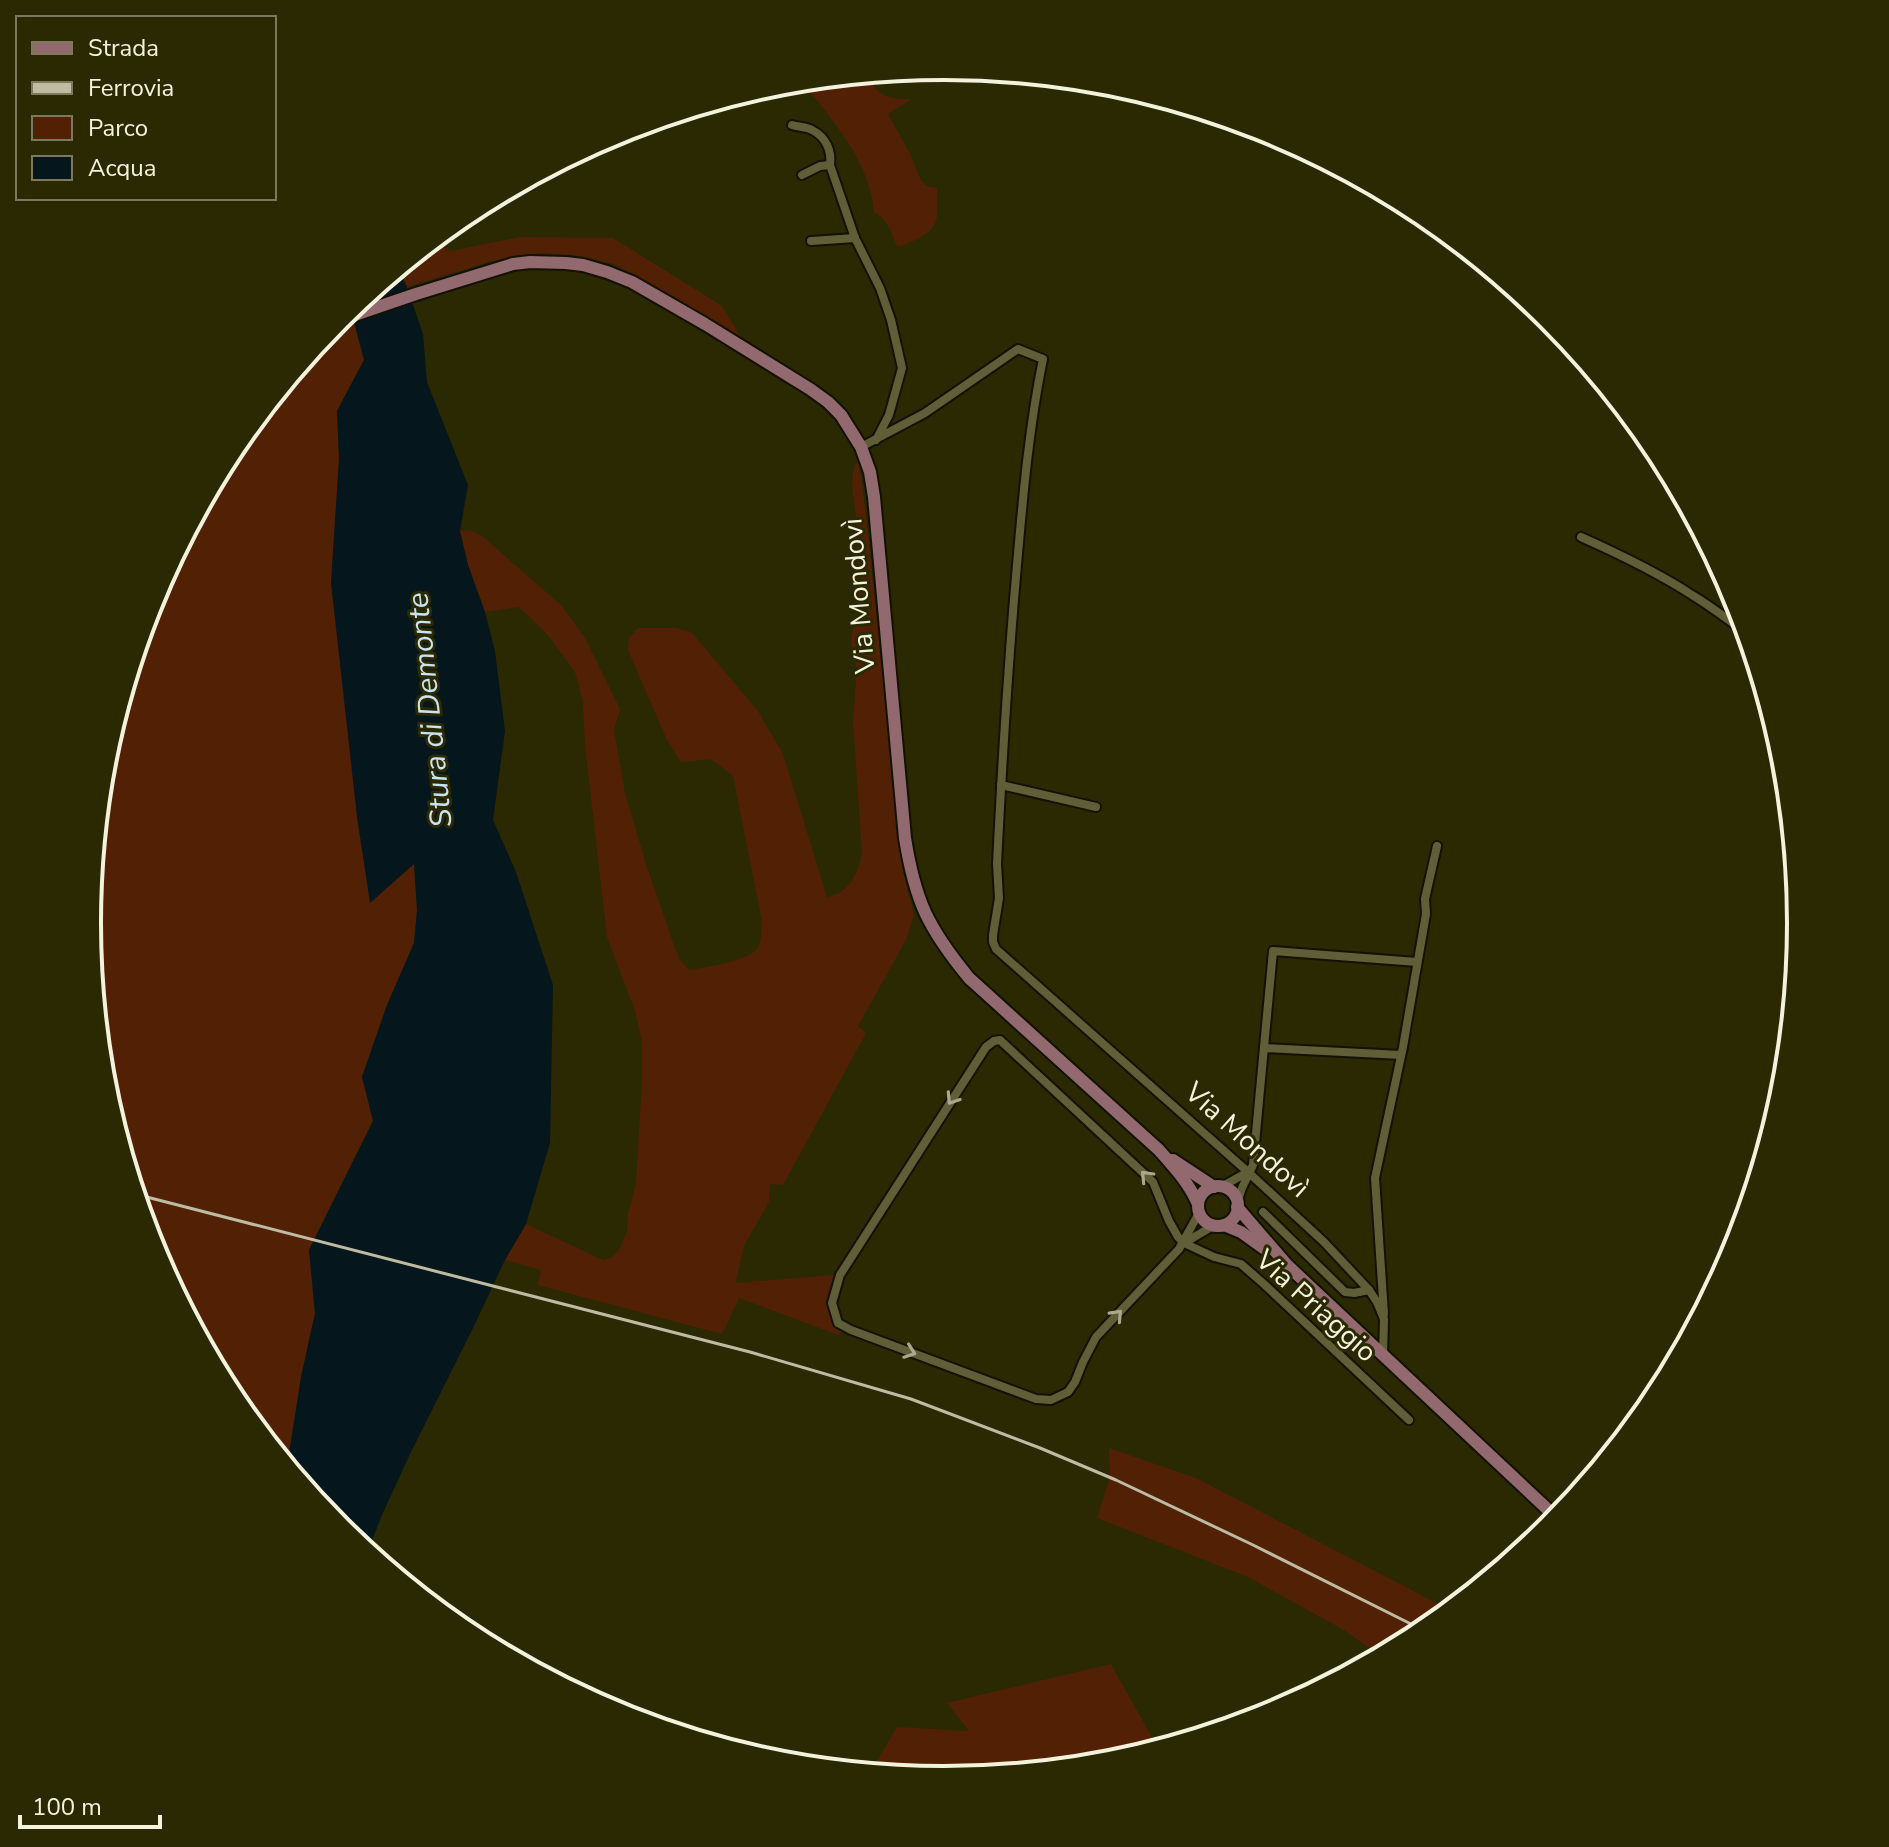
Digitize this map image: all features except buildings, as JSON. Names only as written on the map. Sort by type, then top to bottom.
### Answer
[{"type":"main road","name":"Via Mondovì","points":[[364,312],[501,267],[530,262],[583,265],[632,282],[705,324],[810,389],[841,415],[861,447],[870,472],[905,838],[911,873],[930,924],[969,978],[1159,1150],[1193,1193],[1198,1208]]},
{"type":"main road","name":"Via Mondovì","points":[[1159,1150],[1218,1187]]},
{"type":"main road","points":[[1218,1187],[1232,1192],[1237,1205],[1233,1218],[1218,1225],[1204,1221],[1198,1208],[1203,1193],[1218,1187]]},
{"type":"main road","name":"Via Mondovì","points":[[1237,1205],[1287,1265],[1549,1511]]},
{"type":"main road","name":"Via Mondovì","points":[[1218,1225],[1241,1232],[1287,1265]]},
{"type":"street","points":[[792,125],[812,130],[826,142],[831,154],[830,165],[855,238],[880,288],[891,320],[902,368],[889,415],[876,440],[861,447]]},
{"type":"street","points":[[802,175],[820,166],[830,165]]},
{"type":"street","points":[[811,241],[855,238]]},
{"type":"street","name":"Via Mondovì","points":[[876,440],[925,413],[1018,349],[1043,359],[1035,398],[1023,499],[1009,652],[997,864],[999,898],[993,942],[996,949],[1324,1242],[1377,1302],[1384,1319],[1383,1355]]},
{"type":"street","points":[[1581,537],[1668,580],[1732,623]]},
{"type":"street","points":[[1001,785],[1096,807]]},
{"type":"street","points":[[1384,1319],[1375,1178],[1401,1055],[1426,914],[1425,899],[1437,846]]},
{"type":"street","points":[[1237,1205],[1253,1165],[1273,951],[1417,962]]},
{"type":"street","points":[[1184,1243],[1169,1221],[1153,1182],[1000,1040],[994,1041],[973,1066],[840,1275],[832,1303],[838,1323],[851,1330],[1036,1399],[1051,1400],[1068,1392],[1096,1337],[1184,1243],[1218,1225]]},
{"type":"street","points":[[1264,1048],[1401,1055]]},
{"type":"street","points":[[1218,1187],[1248,1172]]},
{"type":"street","points":[[1184,1243],[1198,1208]]},
{"type":"street","name":"Via Mondovì","points":[[1263,1212],[1345,1292],[1369,1290]]},
{"type":"street","name":"Via Priaggio","points":[[1184,1243],[1214,1257],[1241,1264],[1409,1420]]},
{"type":"green space","points":[[872,84],[884,95],[912,99],[888,114],[922,182],[937,188],[936,222],[928,232],[898,247],[887,223],[874,212],[865,175],[836,125],[810,91]]},
{"type":"green space","points":[[520,237],[613,238],[722,306],[742,339],[614,264],[575,255],[540,253],[492,261],[407,287],[402,277],[443,246],[450,251]]},
{"type":"green space","points":[[355,325],[364,360],[337,411],[339,459],[331,583],[370,902],[414,863],[417,910],[414,943],[387,1005],[362,1076],[373,1120],[309,1250],[315,1313],[289,1454],[243,1392],[214,1345],[188,1297],[146,1195],[117,1088],[108,1034],[101,924],[103,868],[108,813],[130,705],[165,601],[188,550],[243,455],[275,410],[348,327]]},
{"type":"green space","points":[[858,459],[903,871],[914,915],[906,940],[858,1026],[866,1033],[783,1185],[770,1184],[769,1202],[744,1246],[736,1281],[834,1275],[830,1305],[844,1331],[838,1335],[739,1298],[722,1334],[538,1285],[541,1270],[505,1260],[526,1224],[603,1260],[619,1250],[627,1232],[636,1183],[642,1041],[635,1011],[607,937],[583,702],[575,672],[548,635],[519,607],[485,612],[460,531],[469,530],[481,535],[561,605],[585,638],[620,709],[614,730],[625,793],[675,948],[689,970],[705,968],[746,957],[758,948],[761,938],[762,921],[733,776],[711,759],[681,762],[667,740],[628,650],[629,638],[638,628],[677,628],[692,633],[758,711],[783,754],[827,897],[841,892],[855,875],[862,854],[853,721],[857,669],[851,643],[856,611],[858,552],[852,485]]},
{"type":"green space","points":[[1109,1448],[1196,1478],[1441,1605],[1372,1650],[1344,1630],[1248,1577],[1097,1518],[1110,1477]]},
{"type":"green space","points":[[1111,1664],[1154,1740],[1055,1760],[1000,1765],[944,1767],[879,1764],[877,1761],[897,1727],[969,1731],[947,1703]]},
{"type":"water","name":"Stura di Demonte","points":[[402,277],[423,334],[427,382],[468,485],[460,531],[495,651],[505,731],[493,820],[516,872],[553,985],[550,1143],[526,1224],[505,1260],[409,1456],[371,1542],[289,1454],[315,1313],[309,1250],[373,1121],[362,1077],[387,1005],[414,943],[417,910],[414,864],[370,903],[357,817],[331,583],[339,459],[337,411],[364,360],[354,321]]},
{"type":"railway","points":[[147,1197],[750,1352],[911,1399],[1116,1480],[1413,1625]]}]
